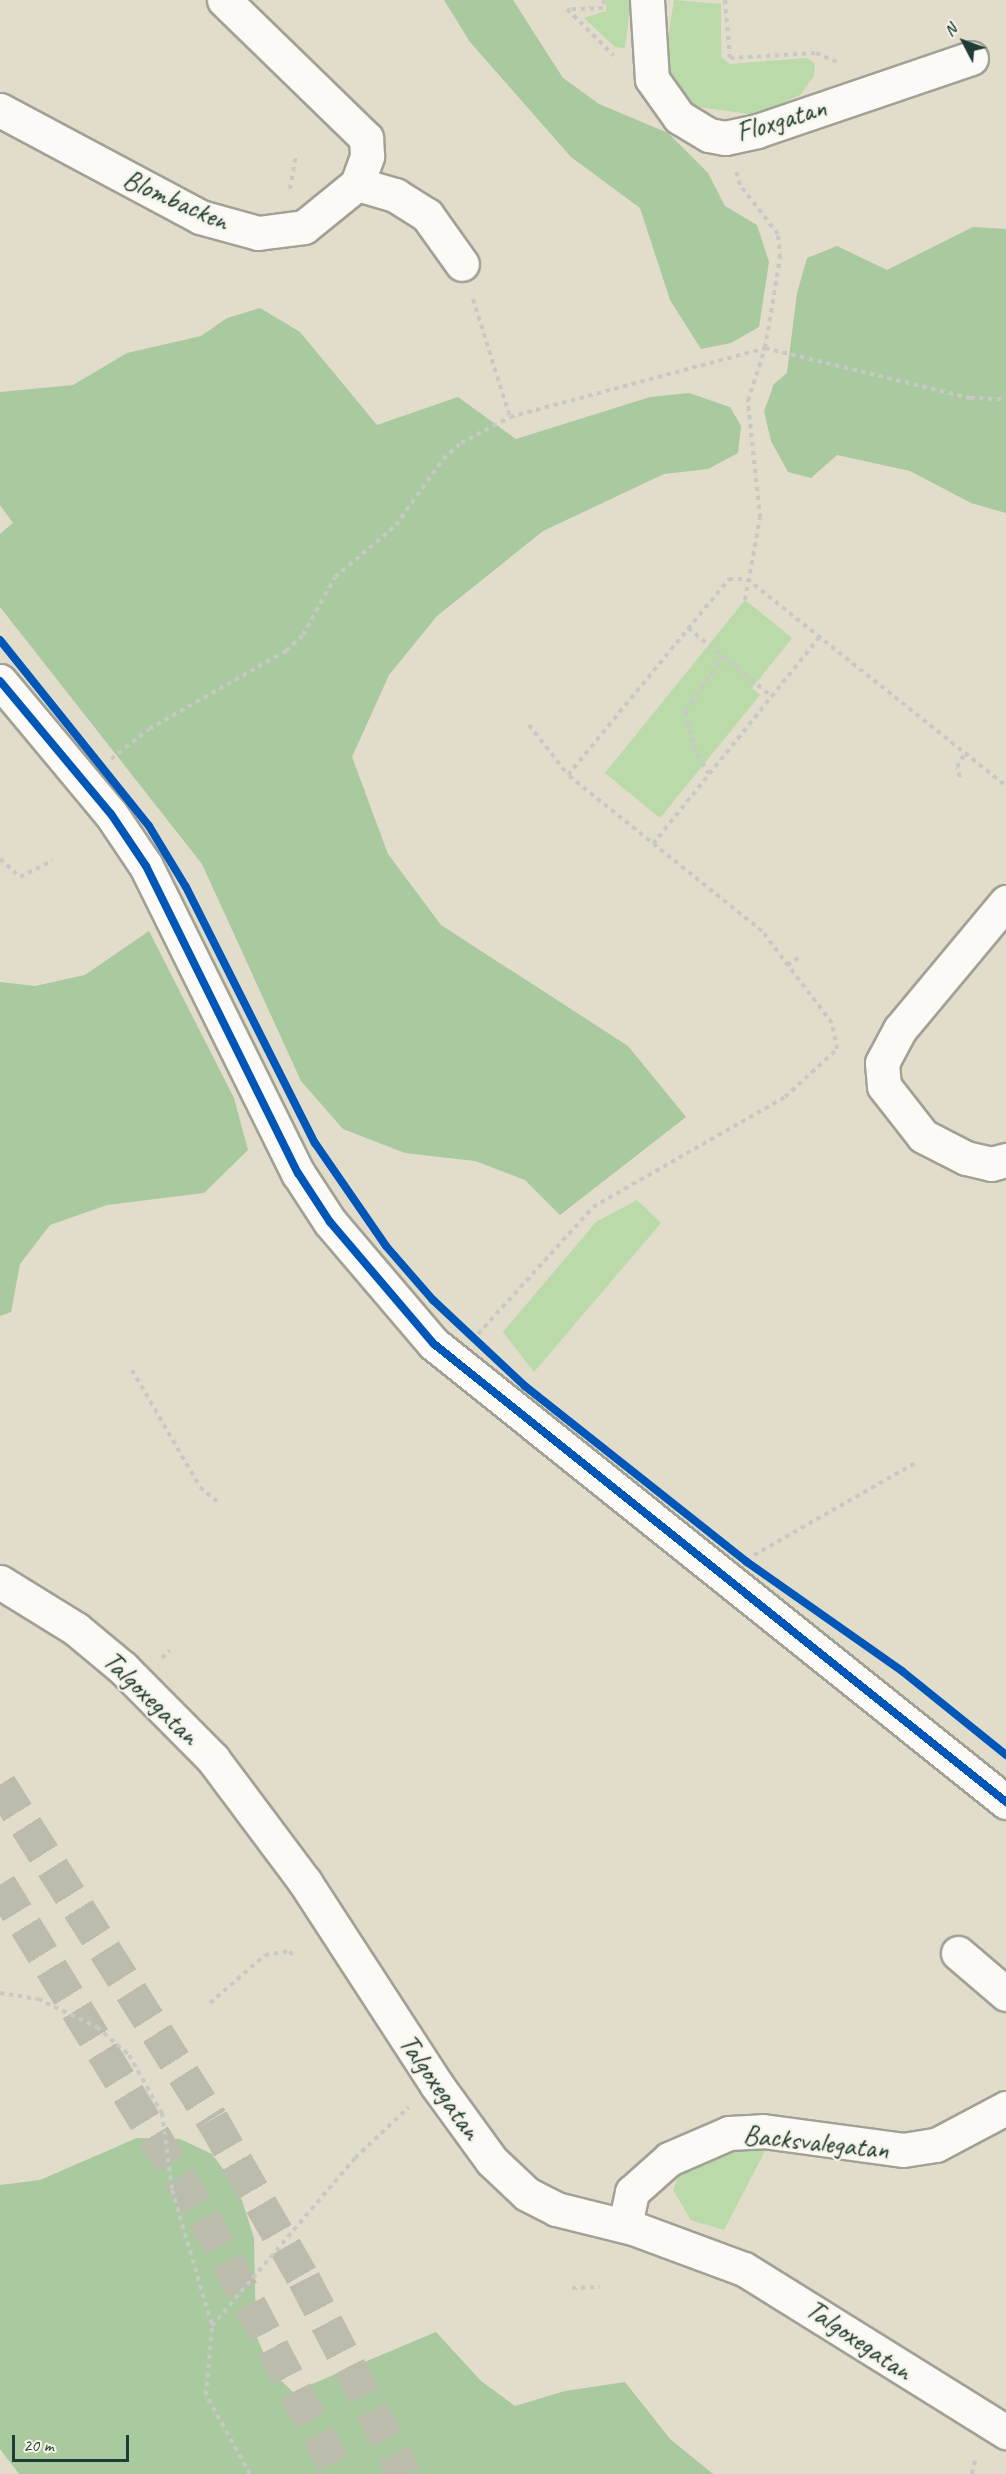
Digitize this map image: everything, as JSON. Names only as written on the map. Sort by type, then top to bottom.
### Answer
[{"type":"street","points":[[224,0],[366,138],[366,156],[357,184],[395,195],[427,215],[462,264]]},
{"type":"street","name":"Floxgatan","points":[[647,0],[656,88],[679,117],[726,138],[971,58]]},
{"type":"street","name":"Blombacken","points":[[0,110],[200,217],[258,233],[304,227],[357,184]]},
{"type":"street","points":[[0,681],[111,814],[146,866],[278,1137],[330,1222],[387,1292],[434,1344],[490,1392],[1006,1802]]},
{"type":"street","points":[[1006,902],[900,1029],[882,1063],[884,1086],[923,1136],[966,1158],[991,1164],[1006,1160]]},
{"type":"street","name":"Talgoxegatan","points":[[0,1582],[76,1629],[123,1668],[213,1759],[305,1882],[436,2084],[492,2161],[527,2194],[556,2209],[625,2225],[744,2269],[1006,2432]]},
{"type":"street","points":[[958,1953],[1006,1994]]},
{"type":"street","name":"Backsvalegatan","points":[[625,2225],[632,2192],[669,2159],[729,2133],[763,2131],[903,2150],[936,2145],[1006,2108]]},
{"type":"path","points":[[604,0],[603,8],[567,9],[620,62]]},
{"type":"path","points":[[725,0],[730,58],[816,53],[842,64]]},
{"type":"path","points":[[726,138],[740,186],[777,234],[780,258],[765,348],[748,401],[760,518],[747,579],[745,600]]},
{"type":"path","points":[[462,264],[510,417]]},
{"type":"path","points":[[119,754],[148,729],[286,651],[303,635],[335,578],[396,525],[443,459],[461,443],[510,417],[765,348],[970,398],[1006,399]]},
{"type":"path","points":[[568,775],[729,579],[747,579],[821,635],[1006,786]]},
{"type":"path","points":[[688,628],[771,696]]},
{"type":"path","points":[[653,844],[821,635]]},
{"type":"path","points":[[709,774],[695,751],[685,711],[723,657]]},
{"type":"path","points":[[473,1340],[593,1207],[784,1097],[828,1062],[839,1037],[762,931],[568,775],[529,725]]},
{"type":"path","points":[[960,777],[957,767],[965,753]]},
{"type":"path","points":[[0,860],[20,877],[53,860]]},
{"type":"path","points":[[787,965],[802,956]]},
{"type":"path","points":[[132,1370],[200,1487],[219,1504]]},
{"type":"path","points":[[747,1562],[765,1545],[917,1461]]},
{"type":"path","points":[[210,2002],[265,1955],[290,1951],[294,1959]]},
{"type":"path","points":[[0,1993],[38,1999],[97,2026],[129,2055],[162,2113],[175,2200],[212,2326],[206,2395],[250,2474]]},
{"type":"path","points":[[212,2326],[355,2158],[436,2084]]},
{"type":"path","points":[[572,2288],[600,2287]]},
{"type":"green space","points":[[444,0],[513,0],[563,78],[599,104],[668,133],[708,173],[725,206],[757,225],[769,262],[759,327],[731,343],[701,349],[670,300],[640,208],[571,157],[470,42]]},
{"type":"green space","points":[[606,0],[631,0],[625,48],[615,47],[584,18],[606,11]]},
{"type":"green space","points":[[674,0],[721,4],[721,57],[730,64],[807,58],[815,64],[814,76],[800,95],[757,115],[698,107],[686,99],[671,73],[667,45]]},
{"type":"green space","points":[[973,227],[1006,229],[1006,513],[971,503],[910,471],[837,455],[811,478],[788,472],[771,441],[764,411],[774,384],[787,373],[797,293],[807,258],[837,246],[887,270]]},
{"type":"green space","points":[[260,308],[300,332],[377,425],[458,397],[516,439],[650,397],[689,393],[730,407],[741,426],[738,453],[708,469],[664,474],[543,531],[437,616],[389,675],[352,757],[388,854],[441,925],[628,1046],[686,1117],[560,1215],[525,1180],[475,1161],[405,1153],[343,1129],[301,1081],[202,864],[0,607],[0,534],[13,523],[0,505],[0,392],[73,385],[127,353],[201,336],[227,318]]},
{"type":"green space","points":[[745,600],[792,638],[752,688],[760,695],[660,818],[605,773]]},
{"type":"green space","points":[[149,931],[234,1098],[248,1150],[204,1193],[107,1205],[50,1225],[20,1264],[11,1312],[0,1316],[0,982],[35,986],[85,975]]},
{"type":"green space","points":[[637,1200],[661,1223],[534,1372],[503,1332],[596,1222]]},
{"type":"green space","points":[[137,2138],[180,2139],[212,2154],[239,2191],[254,2238],[256,2335],[271,2371],[293,2392],[436,2332],[481,2381],[515,2406],[565,2391],[625,2382],[670,2439],[713,2474],[19,2474],[0,2449],[0,2185],[40,2180]]},
{"type":"green space","points":[[740,2145],[765,2151],[724,2230],[691,2220],[673,2190],[680,2173],[691,2162]]},
{"type":"tunnel","points":[[0,1784],[212,2119],[304,2279],[405,2474]]},
{"type":"tunnel","points":[[0,1884],[204,2217],[339,2474]]},
{"type":"cycle path","points":[[0,640],[149,826],[186,887],[315,1143],[386,1246],[433,1300],[525,1386],[747,1562],[902,1671],[1006,1755]]},
{"type":"cycle path","points":[[0,681],[111,814],[146,866],[298,1173],[330,1222],[434,1344],[1006,1802]]}]
